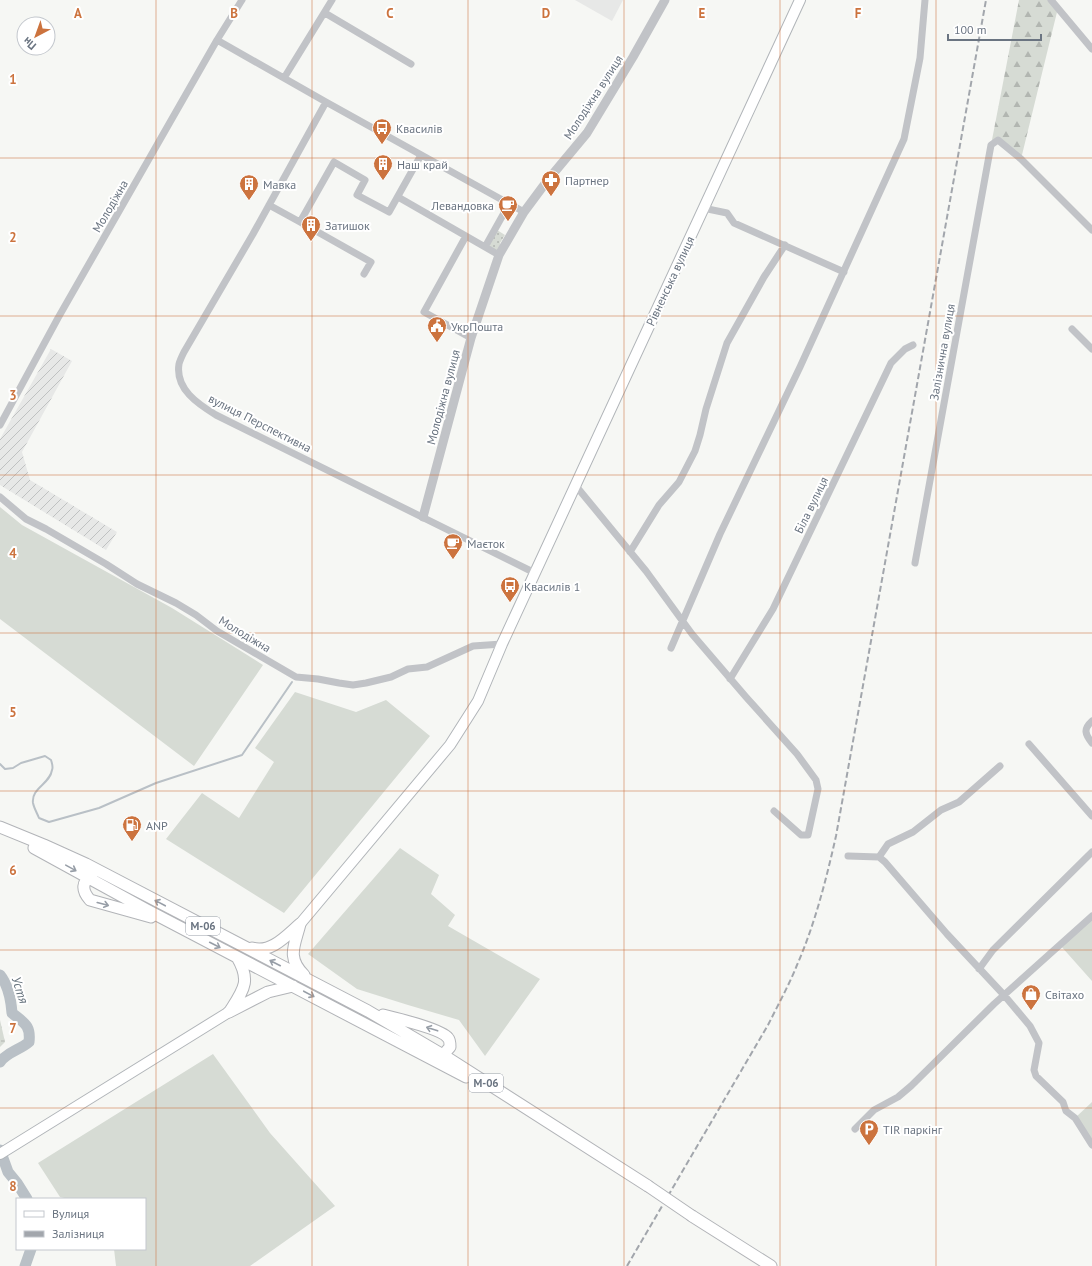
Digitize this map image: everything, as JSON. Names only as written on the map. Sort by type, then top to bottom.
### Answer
[{"type":"highway","name":"М-06","points":[[0,828],[44,845],[97,870],[368,1011],[444,1055],[771,1266]]},
{"type":"highway","name":"М-06","points":[[0,828],[168,921],[528,1110]]},
{"type":"highway","points":[[97,870],[87,877],[83,885],[86,895],[92,901],[168,921]]},
{"type":"highway","points":[[233,942],[257,950],[264,950],[284,938],[300,924]]},
{"type":"highway","points":[[300,924],[293,949],[293,960],[297,968],[310,981]]},
{"type":"highway","points":[[229,1012],[245,984],[244,971],[237,957]]},
{"type":"highway","points":[[229,1012],[268,992],[293,986]]},
{"type":"highway","points":[[368,1011],[435,1030],[444,1034],[448,1038],[450,1047],[444,1055],[424,1056]]},
{"type":"main road","name":"Рівненська вулиця","points":[[300,924],[450,745],[478,701],[502,644],[800,0]]},
{"type":"main road","points":[[4,1151],[229,1012]]},
{"type":"street","name":"Молодіжна","points":[[0,425],[55,324],[216,40],[242,0]]},
{"type":"street","points":[[284,78],[332,0]]},
{"type":"street","name":"Молодіжна вулиця","points":[[423,517],[471,338],[499,255],[524,212],[547,181],[587,133],[666,0]]},
{"type":"street","points":[[671,648],[720,534],[787,396],[904,139],[920,58],[925,0]]},
{"type":"street","points":[[1051,0],[1092,49]]},
{"type":"street","points":[[325,13],[411,64]]},
{"type":"street","points":[[216,40],[524,212]]},
{"type":"street","name":"вулиця Перспективна","points":[[326,102],[269,205],[184,352],[179,364],[180,377],[187,393],[200,405],[216,415],[535,573]]},
{"type":"street","name":"Залізнична вулиця","points":[[915,563],[991,145],[998,140],[1021,159],[1092,230]]},
{"type":"street","points":[[300,222],[334,162],[365,180],[358,195],[389,212],[421,155]]},
{"type":"street","points":[[398,197],[499,255]]},
{"type":"street","points":[[485,247],[509,204]]},
{"type":"street","points":[[269,205],[371,262],[364,274]]},
{"type":"street","points":[[703,208],[727,213],[734,223],[844,272]]},
{"type":"street","points":[[466,236],[424,312],[471,338]]},
{"type":"street","points":[[630,552],[659,505],[679,482],[695,451],[706,409],[727,343],[764,277],[785,245]]},
{"type":"street","points":[[1072,329],[1092,349]]},
{"type":"street","name":"Біла вулиця","points":[[730,679],[773,609],[891,363],[905,349],[914,345]]},
{"type":"street","points":[[576,486],[630,552],[682,622],[730,679],[797,754],[816,780],[818,789],[808,835],[801,835],[774,810]]},
{"type":"street","name":"Молодіжна","points":[[0,497],[26,519],[46,529],[138,584],[176,603],[196,615],[217,631],[296,677],[318,679],[339,684],[366,684],[391,677],[408,668],[427,667],[473,646],[502,644]]},
{"type":"street","points":[[1092,721],[1085,730],[1086,735],[1092,742]]},
{"type":"street","points":[[1029,744],[1092,816]]},
{"type":"street","points":[[879,857],[888,844],[913,832],[941,810],[959,802],[1000,766]]},
{"type":"street","points":[[979,968],[993,950],[1092,852]]},
{"type":"street","points":[[848,856],[879,857],[885,862],[947,934],[1004,995],[1030,1026],[1039,1043],[1034,1070],[1036,1076],[1063,1102],[1066,1111],[1075,1118],[1092,1145]]},
{"type":"street","points":[[855,1129],[874,1110],[898,1096],[911,1086],[1004,995],[1092,916]]},
{"type":"shaded area","points":[[575,0],[623,0],[612,21]]},
{"type":"shaded area","points":[[51,349],[72,361],[22,452],[30,480],[117,532],[106,550],[0,485],[0,439]]},
{"type":"green space","points":[[1019,0],[1051,0],[1058,8],[1021,159],[998,140],[991,145]]},
{"type":"green space","points":[[497,230],[505,235],[500,243],[501,246],[498,250],[495,250],[489,246]]},
{"type":"green space","points":[[0,507],[22,525],[172,608],[263,665],[194,766],[0,619]]},
{"type":"green space","points":[[295,692],[356,712],[386,700],[430,736],[284,913],[166,839],[202,793],[239,818],[274,762],[255,748]]},
{"type":"green space","points":[[400,848],[439,875],[431,894],[455,915],[448,926],[540,979],[485,1056],[459,1020],[357,989],[308,954]]},
{"type":"green space","points":[[1092,916],[1092,981],[1060,945]]},
{"type":"green space","points":[[0,1020],[5,1042],[0,1047]]},
{"type":"green space","points":[[213,1054],[270,1133],[335,1206],[250,1266],[116,1266],[114,1250],[146,1250],[146,1198],[60,1197],[38,1163]]},
{"type":"green space","points":[[1092,1102],[1092,1145],[1075,1118]]},
{"type":"waterway","points":[[0,764],[5,769],[13,768],[21,763],[45,756],[51,760],[51,775],[35,793],[33,798],[33,805],[39,818],[49,822],[99,808],[156,783],[242,755],[292,682]]},
{"type":"waterway","name":"Устя","points":[[0,975],[9,993],[12,1013],[26,1025],[29,1032],[29,1042],[6,1056],[0,1062]]},
{"type":"waterway","name":"Устя","points":[[0,1150],[8,1172],[26,1198]]},
{"type":"waterway","name":"Устя","points":[[25,1266],[31,1250]]},
{"type":"railway","points":[[627,1266],[768,1025],[797,965],[820,902],[836,836],[986,0]]},
{"type":"place","name":"Квасилів","points":[[382,145]]},
{"type":"place","name":"Наш край","points":[[383,181]]},
{"type":"place","name":"Партнер","points":[[551,197]]},
{"type":"place","name":"Мавка","points":[[249,201]]},
{"type":"place","name":"Левандовка","points":[[508,222]]},
{"type":"place","name":"Затишок","points":[[311,242]]},
{"type":"place","name":"УкрПошта","points":[[437,343]]},
{"type":"place","name":"Маєток","points":[[453,560]]},
{"type":"place","name":"Квасилів 1","points":[[510,603]]},
{"type":"place","name":"ANP","points":[[132,842]]},
{"type":"place","name":"Світахо","points":[[1031,1011]]},
{"type":"place","name":"TIR паркінг","points":[[869,1146]]}]
